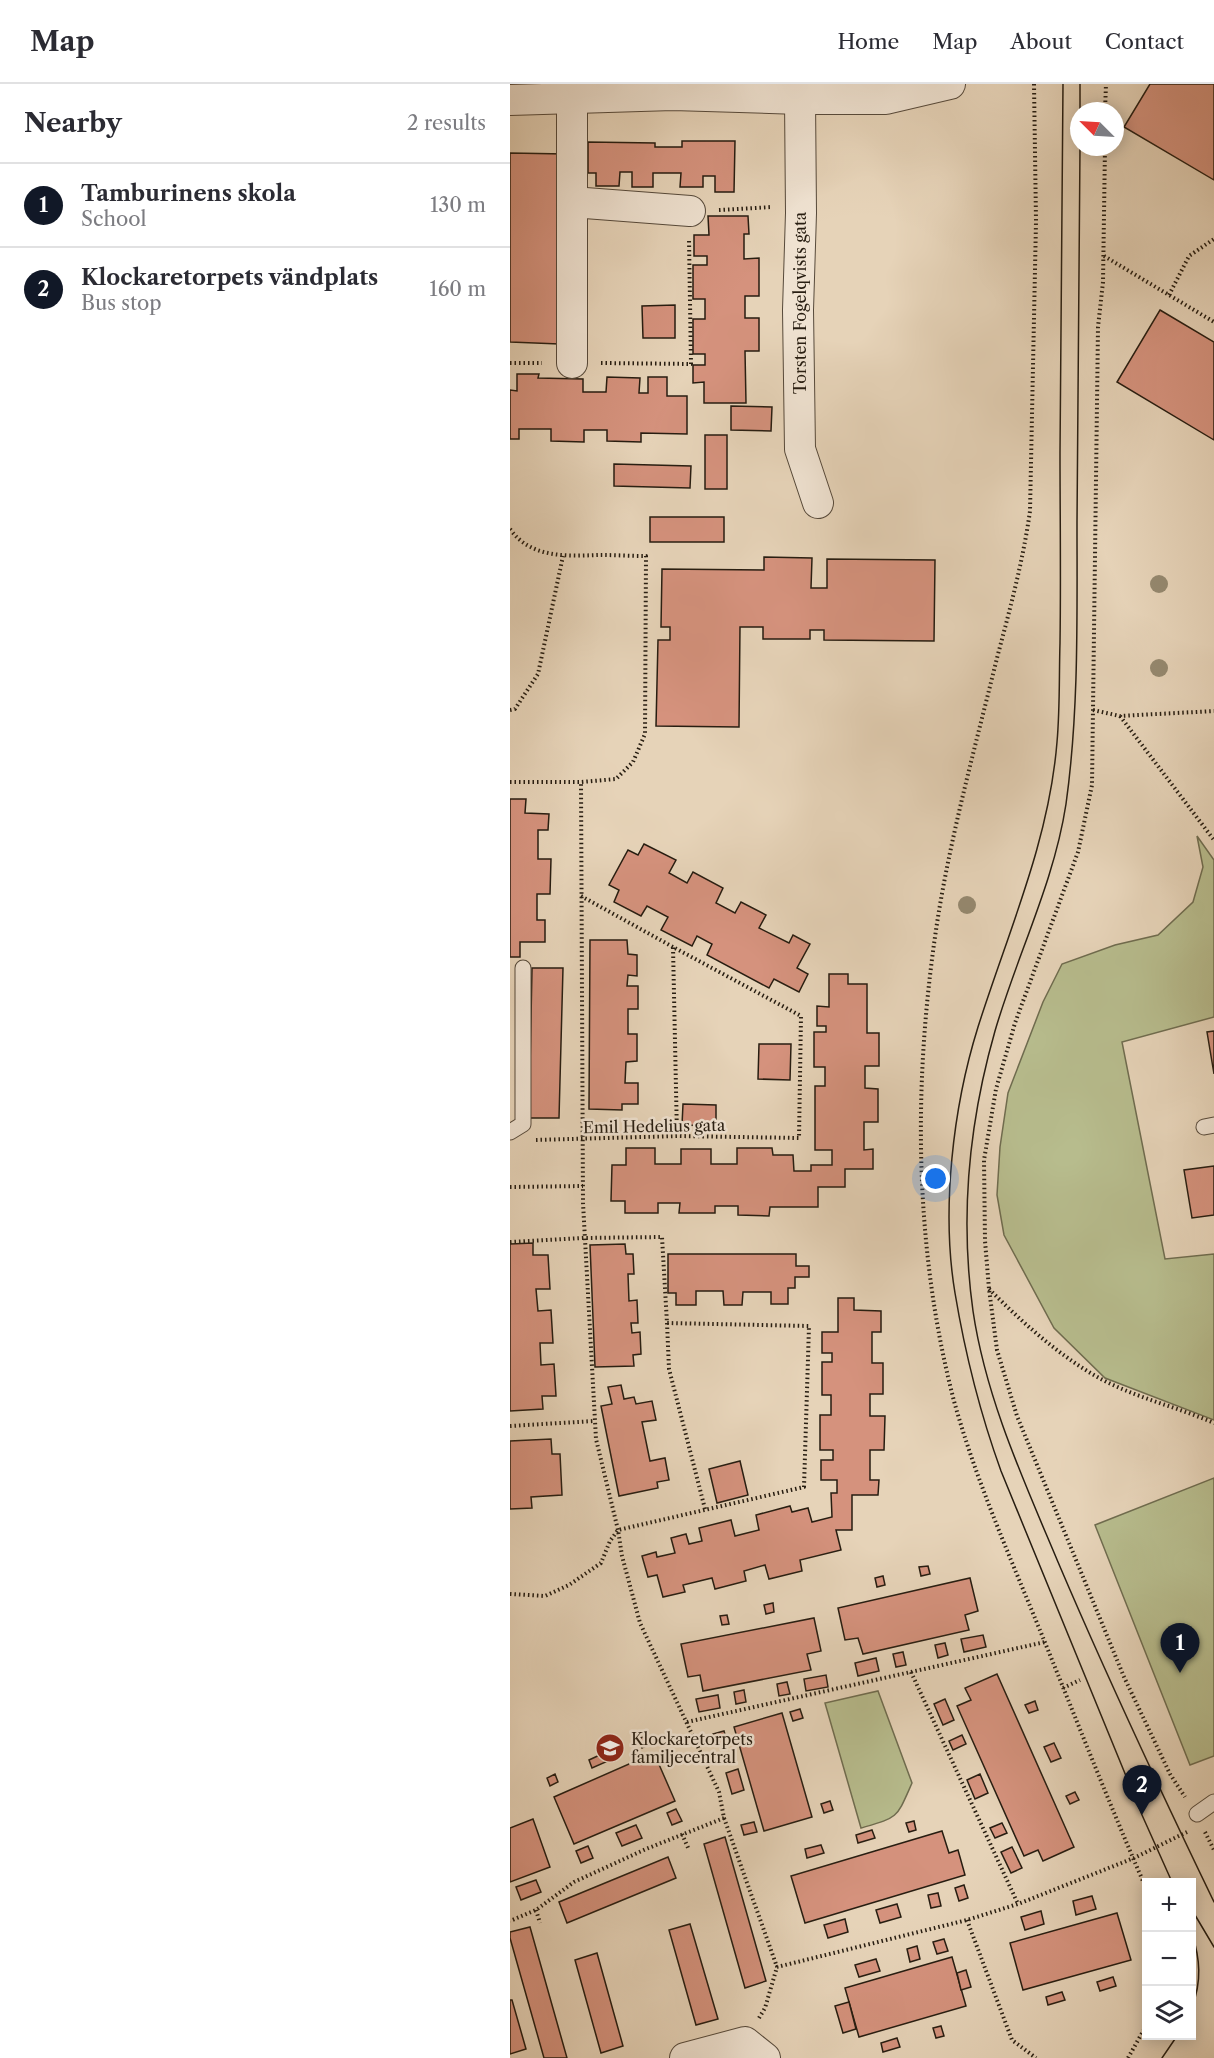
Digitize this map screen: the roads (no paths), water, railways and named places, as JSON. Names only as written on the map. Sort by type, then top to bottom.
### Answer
[{"type":"street","points":[[510,100],[673,95],[800,99],[832,92],[886,99],[950,84]]},
{"type":"street","points":[[572,98],[572,363]]},
{"type":"street","name":"Torsten Fogelqvists gata","points":[[800,99],[801,206],[798,310],[800,449],[818,503]]},
{"type":"street","points":[[572,202],[690,211]]},
{"type":"street","points":[[685,2058],[755,2050]]},
{"type":"lane","points":[[510,1132],[523,1124],[523,968]]},
{"type":"lane","points":[[1199,1819],[1214,1802]]},
{"type":"tram line","points":[[1063,84],[1060,619],[1057,742],[1053,779],[1036,851],[969,1058],[956,1124],[949,1228],[955,1293],[963,1338],[986,1427],[1001,1471],[1142,1815],[1170,1878]]},
{"type":"tram line","points":[[1080,84],[1080,102]]},
{"type":"tram line","points":[[1080,156],[1077,628],[1070,769],[1066,804],[1053,862],[995,1031],[979,1100],[969,1170],[967,1206],[969,1276],[973,1311],[987,1376],[1020,1470],[1115,1691],[1214,1902]]},
{"type":"tram line","points":[[1196,1917],[1214,1947]]},
{"type":"tram line","points":[[1196,1948],[1199,1970],[1196,1992]]},
{"type":"tram line","points":[[1162,2058],[1174,2040]]},
{"type":"place","name":"Tamburinens skola","points":[[1180,1673]]},
{"type":"place","name":"Klockaretorpets familjecentral","points":[[610,1748]]},
{"type":"place","name":"Klockaretorpets vändplats","points":[[1142,1815]]}]
